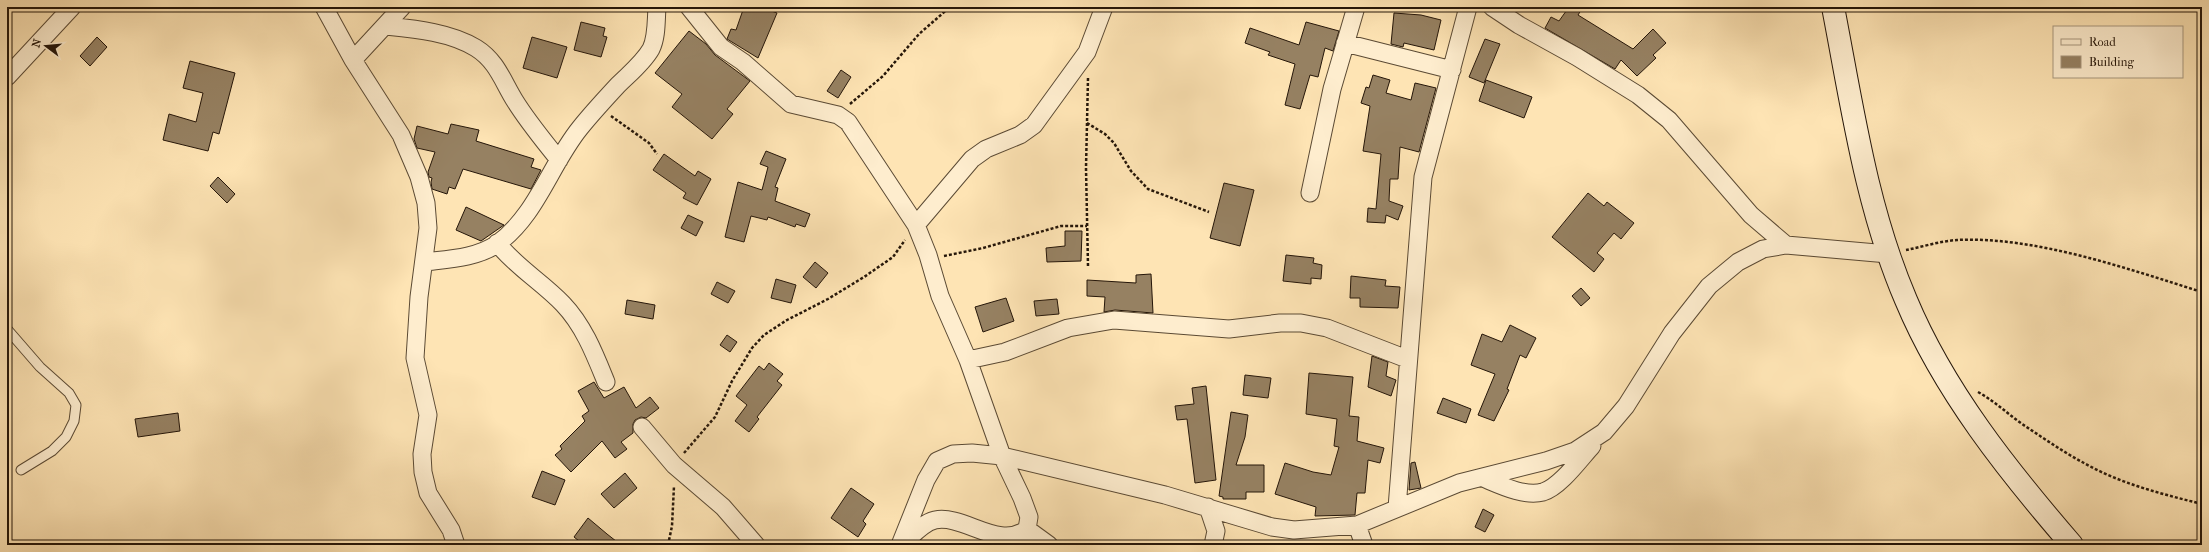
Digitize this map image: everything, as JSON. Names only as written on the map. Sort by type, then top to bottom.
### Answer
[{"type":"main road","points":[[1833,7],[1858,140],[1888,254],[1905,300],[1925,342],[1947,379],[2005,464],[2070,545]]},
{"type":"street","points":[[7,77],[72,7]]},
{"type":"street","points":[[324,7],[353,60],[401,135],[420,177],[426,203],[428,228],[415,358],[428,415],[422,454],[423,472],[428,493],[451,530],[456,545]]},
{"type":"street","points":[[353,60],[402,7]]},
{"type":"street","points":[[424,262],[467,256],[488,249],[497,244],[525,215],[580,128],[603,102],[635,70],[651,49],[656,30],[657,7]]},
{"type":"street","points":[[689,7],[721,47],[743,62],[791,104],[838,115],[848,122],[916,225],[928,255],[940,296],[968,360],[1002,456],[1029,516],[1027,529],[1019,535],[1008,536],[982,531],[947,520],[935,520],[925,524],[901,545]]},
{"type":"street","points":[[916,225],[972,159],[986,149],[1020,135],[1034,125],[1087,52],[1104,7]]},
{"type":"street","points":[[1310,193],[1332,89],[1356,7]]},
{"type":"street","points":[[1397,508],[1407,359],[1423,177],[1468,7]]},
{"type":"street","points":[[1492,7],[1519,25],[1577,57],[1638,95],[1669,120],[1751,216],[1786,245]]},
{"type":"street","points":[[385,26],[420,30],[456,39],[476,48],[492,60],[515,102],[559,160]]},
{"type":"street","points":[[1345,43],[1452,70]]},
{"type":"street","points":[[497,244],[510,259],[550,292],[575,319],[590,345],[606,382]]},
{"type":"street","points":[[1483,478],[1506,487],[1529,492],[1543,492],[1564,477],[1626,406],[1672,333],[1709,286],[1738,262],[1757,252],[1786,245],[1888,254]]},
{"type":"street","points":[[968,360],[1005,352],[1068,328],[1114,320],[1229,329],[1280,323],[1301,323],[1327,328],[1407,359]]},
{"type":"street","points":[[642,427],[674,465],[723,507],[756,545]]},
{"type":"street","points":[[901,545],[926,480],[937,461],[953,454],[972,453],[1002,456],[1208,507],[1272,527],[1294,530],[1357,525],[1434,492],[1546,462],[1575,450],[1604,432]]},
{"type":"street","points":[[1208,507],[1216,532],[1213,545]]},
{"type":"street","points":[[1357,525],[1364,545]]},
{"type":"street","points":[[1027,529],[1049,545]]},
{"type":"lane","points":[[7,329],[40,367],[69,393],[76,405],[74,421],[66,437],[52,451],[21,470]]},
{"type":"path","points":[[838,115],[859,94],[883,76],[919,34],[950,7]]},
{"type":"path","points":[[1087,52],[1088,266]]},
{"type":"path","points":[[603,102],[607,112],[613,119],[649,143],[657,154]]},
{"type":"path","points":[[1087,123],[1105,134],[1114,143],[1131,171],[1148,189],[1209,212]]},
{"type":"path","points":[[668,545],[672,526],[674,465],[716,416],[732,381],[752,348],[764,335],[787,320],[845,289],[893,257],[916,225]]},
{"type":"path","points":[[928,255],[948,256],[983,248],[1061,226],[1087,226]]},
{"type":"path","points":[[1888,254],[1956,240],[2020,243],[2122,268],[2202,292]]},
{"type":"path","points":[[1972,389],[1995,402],[2022,423],[2083,463],[2107,475],[2163,494],[2202,504]]},
{"type":"building","points":[[744,7],[761,7],[777,13],[758,58],[727,39],[731,29],[736,30]]},
{"type":"building","points":[[1569,7],[1583,7],[1578,15],[1633,49],[1653,29],[1666,43],[1653,55],[1656,58],[1637,76],[1621,60],[1615,69],[1545,28],[1551,17],[1559,21]]},
{"type":"building","points":[[1394,13],[1421,15],[1441,20],[1434,50],[1404,43],[1403,47],[1391,44]]},
{"type":"building","points":[[581,22],[605,28],[603,36],[607,37],[601,57],[574,50]]},
{"type":"building","points":[[1306,22],[1339,31],[1333,51],[1325,48],[1318,77],[1310,75],[1300,109],[1285,105],[1295,64],[1268,55],[1270,52],[1245,43],[1250,28],[1299,45]]},
{"type":"building","points":[[689,31],[706,44],[715,55],[750,81],[727,109],[733,114],[712,139],[672,107],[682,94],[655,73]]},
{"type":"building","points":[[97,37],[107,47],[90,66],[80,56]]},
{"type":"building","points":[[532,37],[567,47],[557,78],[523,68]]},
{"type":"building","points":[[1485,39],[1500,44],[1484,83],[1469,77]]},
{"type":"building","points":[[190,61],[235,73],[219,134],[213,132],[208,151],[163,140],[169,114],[196,122],[203,93],[183,88]]},
{"type":"building","points":[[841,70],[851,77],[838,98],[827,91]]},
{"type":"building","points":[[1373,75],[1390,80],[1386,93],[1411,100],[1415,83],[1436,88],[1419,152],[1400,147],[1398,179],[1390,179],[1389,201],[1403,206],[1398,220],[1386,215],[1385,223],[1367,222],[1368,208],[1376,209],[1381,154],[1363,151],[1370,106],[1361,103],[1366,87],[1369,88]]},
{"type":"building","points":[[1486,80],[1532,97],[1524,118],[1479,101]]},
{"type":"building","points":[[451,124],[479,130],[476,141],[534,159],[531,167],[541,170],[531,189],[463,169],[455,189],[449,187],[447,194],[432,189],[432,178],[429,177],[428,172],[435,152],[417,148],[414,139],[417,126],[448,134]]},
{"type":"building","points":[[766,151],[786,159],[775,187],[778,188],[775,201],[810,214],[805,227],[796,224],[795,227],[768,217],[767,220],[751,216],[744,242],[725,237],[738,182],[762,190],[768,167],[760,164]]},
{"type":"building","points":[[664,154],[695,176],[698,171],[711,179],[697,205],[683,198],[686,193],[653,170]]},
{"type":"building","points":[[218,177],[235,194],[227,203],[210,186]]},
{"type":"building","points":[[1224,183],[1254,190],[1240,246],[1210,238]]},
{"type":"building","points":[[1588,193],[1604,206],[1607,202],[1634,223],[1621,239],[1614,233],[1597,253],[1604,259],[1594,272],[1552,237]]},
{"type":"building","points":[[466,207],[504,225],[481,241],[456,230]]},
{"type":"building","points":[[688,215],[703,222],[696,236],[681,228]]},
{"type":"building","points":[[1065,231],[1082,231],[1081,261],[1047,262],[1046,248],[1065,246]]},
{"type":"building","points":[[1286,255],[1314,258],[1313,263],[1322,265],[1321,279],[1311,278],[1311,284],[1283,281]]},
{"type":"building","points":[[815,262],[828,273],[816,288],[803,277]]},
{"type":"building","points":[[1151,274],[1153,313],[1115,310],[1104,312],[1105,297],[1087,296],[1087,280],[1136,283],[1136,275]]},
{"type":"building","points":[[1351,276],[1386,280],[1385,286],[1400,287],[1398,308],[1360,307],[1360,298],[1350,298]]},
{"type":"building","points":[[776,279],[796,285],[791,303],[771,298]]},
{"type":"building","points":[[717,282],[735,291],[728,303],[711,294]]},
{"type":"building","points":[[1581,288],[1590,298],[1581,306],[1572,296]]},
{"type":"building","points":[[1006,298],[1014,321],[983,332],[975,307]]},
{"type":"building","points":[[1057,299],[1059,314],[1036,316],[1034,301]]},
{"type":"building","points":[[627,300],[655,305],[653,319],[625,314]]},
{"type":"building","points":[[1510,325],[1536,338],[1526,358],[1520,355],[1507,389],[1509,390],[1494,421],[1478,415],[1495,374],[1471,365],[1482,334],[1502,342]]},
{"type":"building","points":[[727,335],[737,342],[730,352],[720,345]]},
{"type":"building","points":[[1372,356],[1388,362],[1386,376],[1396,380],[1391,396],[1368,387]]},
{"type":"building","points":[[769,363],[783,374],[777,381],[782,385],[757,417],[759,419],[749,432],[735,421],[747,405],[736,396],[759,366],[764,370]]},
{"type":"building","points":[[1309,373],[1353,377],[1349,416],[1359,417],[1357,441],[1384,448],[1380,463],[1368,460],[1365,493],[1357,493],[1355,515],[1315,516],[1316,507],[1275,494],[1285,463],[1313,472],[1331,475],[1339,447],[1334,446],[1337,419],[1306,414]]},
{"type":"building","points":[[1245,375],[1271,378],[1268,398],[1243,395]]},
{"type":"building","points":[[594,382],[604,398],[624,387],[636,408],[650,397],[659,408],[646,418],[641,417],[635,420],[633,424],[633,433],[621,442],[627,449],[615,458],[602,441],[571,472],[555,455],[562,449],[560,446],[585,421],[582,416],[589,411],[578,391]]},
{"type":"building","points":[[1206,386],[1216,480],[1195,483],[1187,419],[1177,420],[1175,406],[1194,404],[1192,388]]},
{"type":"building","points":[[1443,398],[1471,409],[1466,423],[1437,413]]},
{"type":"building","points":[[1231,412],[1248,415],[1245,437],[1236,465],[1264,465],[1264,492],[1246,492],[1246,499],[1223,499],[1223,497],[1219,496]]},
{"type":"building","points":[[178,413],[180,431],[138,437],[135,419]]},
{"type":"building","points":[[1415,462],[1421,488],[1409,490],[1411,463]]},
{"type":"building","points":[[542,471],[565,480],[555,505],[532,497]]},
{"type":"building","points":[[625,473],[637,488],[614,508],[601,494]]},
{"type":"building","points":[[851,488],[874,504],[863,521],[866,524],[858,537],[831,518]]},
{"type":"building","points":[[1483,509],[1494,515],[1485,532],[1475,527]]},
{"type":"building","points":[[588,518],[621,545],[584,545],[574,537]]}]
